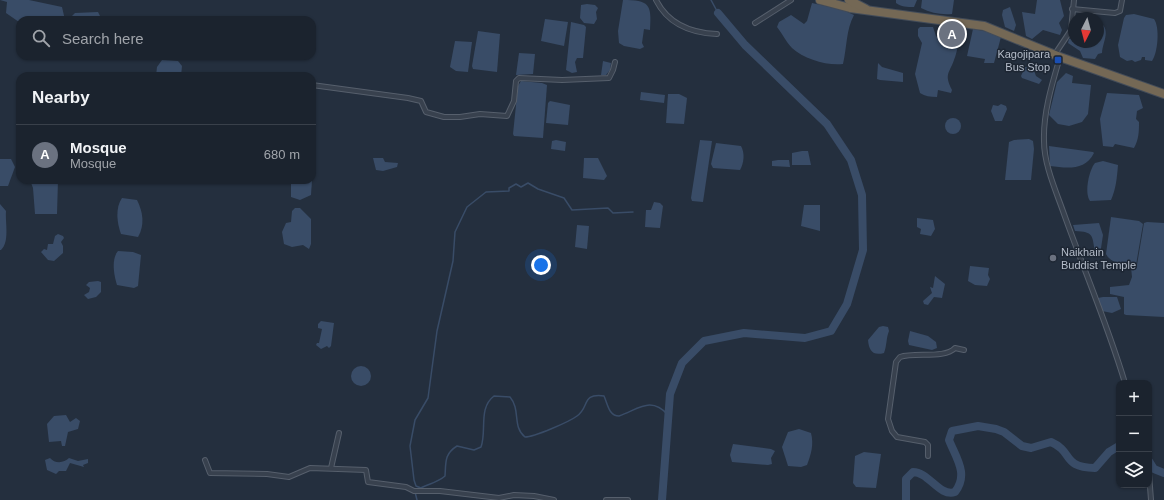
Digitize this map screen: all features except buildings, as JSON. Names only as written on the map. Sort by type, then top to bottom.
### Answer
[{"type":"highway","points":[[820,0],[850,8],[984,26],[1004,32],[1057,56],[1164,94]]},
{"type":"highway","points":[[849,0],[868,10]]},
{"type":"street","points":[[656,0],[667,17],[681,26],[696,32],[717,34]]},
{"type":"street","points":[[755,23],[791,0]]},
{"type":"street","points":[[1074,0],[1071,30],[1057,56],[1047,107],[1044,127],[1044,142],[1047,158],[1068,223],[1124,380]]},
{"type":"street","points":[[1072,9],[1115,13],[1120,11],[1122,0]]},
{"type":"street","points":[[316,86],[408,98],[420,101],[426,112],[444,117],[460,117],[480,114],[507,116],[514,101],[516,81],[519,78],[562,80],[609,78],[615,62]]},
{"type":"street","points":[[928,456],[928,445],[925,442],[896,437],[892,431],[888,419],[896,362],[900,357],[910,353],[942,354],[952,351],[955,348],[964,350]]},
{"type":"street","points":[[330,468],[339,432]]},
{"type":"street","points":[[205,460],[210,473],[267,474],[289,477],[310,468],[366,470],[368,482],[406,487],[414,491],[440,491],[499,498],[514,495],[534,496],[554,500]]},
{"type":"street","points":[[1150,488],[1151,500]]},
{"type":"street","points":[[606,500],[628,500]]},
{"type":"water","points":[[0,0],[29,0],[62,7],[64,16],[16,16],[16,20],[6,13],[7,2]]},
{"type":"water","points":[[623,0],[638,1],[647,5],[649,9],[650,30],[644,29],[642,43],[644,47],[640,49],[624,46],[619,43],[618,31]]},
{"type":"water","points":[[896,0],[917,0],[914,7],[907,7],[896,3]]},
{"type":"water","points":[[922,0],[954,0],[952,14],[936,13],[921,8]]},
{"type":"water","points":[[1037,0],[1060,0],[1064,16],[1059,23],[1062,30],[1060,35],[1043,30],[1032,39],[1026,36],[1022,12],[1035,14]]},
{"type":"water","points":[[812,3],[843,10],[854,15],[848,33],[843,64],[823,63],[797,52],[790,46],[777,27],[779,22],[791,15],[804,24],[807,21]]},
{"type":"water","points":[[581,5],[595,5],[598,8],[596,12],[597,19],[594,24],[584,23],[580,18]]},
{"type":"water","points":[[1010,7],[1016,25],[1014,31],[1005,27],[1002,15],[1003,10]]},
{"type":"water","points":[[98,12],[100,16],[72,16],[75,13]]},
{"type":"water","points":[[1134,14],[1154,19],[1156,23],[1158,40],[1156,52],[1152,61],[1145,60],[1145,57],[1142,57],[1141,60],[1135,62],[1132,60],[1127,61],[1120,57],[1118,45],[1124,18],[1126,15]]},
{"type":"water","points":[[545,19],[568,22],[564,46],[541,41]]},
{"type":"water","points":[[571,22],[584,25],[586,27],[583,58],[577,58],[575,62],[577,72],[572,73],[566,70]]},
{"type":"water","points":[[920,27],[933,27],[936,36],[940,40],[958,45],[955,58],[948,74],[948,81],[952,90],[951,93],[938,90],[937,97],[920,93],[915,74],[922,43],[918,36],[918,29]]},
{"type":"water","points":[[1104,27],[1106,35],[1104,44]]},
{"type":"water","points":[[973,29],[994,33],[1001,37],[994,63],[984,63],[985,59],[967,56]]},
{"type":"water","points":[[478,31],[500,34],[497,72],[473,69],[472,66]]},
{"type":"water","points":[[455,41],[472,42],[468,72],[456,71],[450,67]]},
{"type":"water","points":[[1076,48],[1103,48],[1102,53],[1098,54],[1095,59],[1083,58],[1080,51]]},
{"type":"water","points":[[519,53],[535,54],[533,74],[516,75]]},
{"type":"water","points":[[162,60],[178,61],[182,66],[181,72],[156,72],[157,67]]},
{"type":"water","points":[[603,61],[611,63],[610,70],[606,75],[601,75]]},
{"type":"water","points":[[878,63],[882,67],[903,73],[903,82],[877,79]]},
{"type":"water","points":[[1025,67],[1033,68],[1036,76],[1042,80],[1039,84],[1022,78],[1021,76]]},
{"type":"water","points":[[1066,73],[1073,76],[1072,83],[1091,85],[1088,114],[1082,122],[1069,126],[1058,124],[1049,115],[1057,82]]},
{"type":"water","points":[[521,81],[542,83],[547,85],[543,138],[514,136],[513,134],[518,86]]},
{"type":"water","points":[[641,92],[665,95],[664,103],[640,100]]},
{"type":"water","points":[[1107,93],[1139,95],[1143,108],[1137,111],[1136,119],[1139,122],[1139,132],[1134,148],[1115,144],[1113,147],[1103,146],[1100,119]]},
{"type":"water","points":[[668,94],[679,94],[687,98],[684,124],[666,123]]},
{"type":"water","points":[[550,101],[570,105],[568,125],[546,123],[548,103]]},
{"type":"water","points":[[1001,104],[1006,106],[1007,109],[1002,121],[995,121],[991,111],[993,105],[998,106]]},
{"type":"water","points":[[953,118],[960,123],[961,126],[956,133],[953,134],[946,129],[945,126],[950,119]]},
{"type":"water","points":[[1029,139],[1033,141],[1034,149],[1031,180],[1005,180],[1009,142],[1014,140]]},
{"type":"water","points":[[556,140],[566,142],[565,151],[551,149],[552,141]]},
{"type":"water","points":[[700,140],[712,141],[703,202],[692,201],[691,198]]},
{"type":"water","points":[[716,143],[741,146],[744,158],[740,170],[713,168],[711,164]]},
{"type":"water","points":[[1049,146],[1094,153],[1086,163],[1081,166],[1069,168],[1050,166]]},
{"type":"water","points":[[808,151],[811,165],[792,165],[792,153]]},
{"type":"water","points":[[373,158],[383,158],[385,162],[398,163],[397,167],[383,171],[376,170]]},
{"type":"water","points":[[584,158],[598,158],[607,176],[604,180],[583,178]]},
{"type":"water","points":[[0,159],[11,159],[15,167],[8,186],[0,186]]},
{"type":"water","points":[[789,160],[790,167],[772,166],[772,161]]},
{"type":"water","points":[[1103,161],[1118,165],[1113,196],[1111,200],[1090,201],[1087,193],[1087,187],[1091,171],[1095,163]]},
{"type":"water","points":[[32,184],[58,184],[57,214],[35,214]]},
{"type":"water","points":[[291,184],[312,184],[311,195],[300,200],[291,197]]},
{"type":"water","points":[[122,198],[137,200],[142,214],[142,228],[138,237],[121,234],[117,216],[118,206]]},
{"type":"water","points":[[654,202],[660,203],[663,206],[660,228],[645,227],[646,210],[651,210]]},
{"type":"water","points":[[0,204],[6,211],[6,237],[4,246],[1,250],[0,250]]},
{"type":"water","points":[[804,205],[820,205],[820,231],[801,226]]},
{"type":"water","points":[[295,208],[300,208],[311,219],[311,244],[309,249],[303,245],[292,247],[284,244],[282,232],[286,223],[291,222],[292,211]]},
{"type":"water","points":[[1111,217],[1139,221],[1143,224],[1136,265],[1123,265],[1111,260],[1106,254]]},
{"type":"water","points":[[917,218],[933,220],[935,229],[931,236],[920,234],[921,229],[917,227]]},
{"type":"water","points":[[1099,223],[1103,235],[1100,255],[1095,252],[1091,236],[1086,232],[1075,231],[1073,225]]},
{"type":"water","points":[[1144,223],[1164,223],[1164,317],[1126,315],[1124,314],[1124,297],[1110,294],[1110,287],[1129,285],[1132,277],[1131,267],[1137,265]]},
{"type":"water","points":[[577,225],[589,226],[587,249],[575,247]]},
{"type":"water","points":[[58,234],[64,238],[61,242],[63,246],[63,253],[54,261],[48,260],[41,252],[44,249],[47,250],[48,244],[53,244],[55,236]]},
{"type":"water","points":[[118,251],[133,252],[141,255],[138,286],[134,288],[117,285],[114,272],[114,258]]},
{"type":"water","points":[[970,266],[989,268],[988,275],[990,279],[987,286],[975,285],[968,281]]},
{"type":"water","points":[[935,276],[945,284],[942,298],[934,297],[928,305],[924,304],[923,301],[932,293],[930,287],[933,288]]},
{"type":"water","points":[[89,282],[101,282],[101,292],[96,297],[88,299],[84,295],[89,292],[90,288],[86,285]]},
{"type":"water","points":[[1117,297],[1121,309],[1112,313],[1102,311],[1098,298]]},
{"type":"water","points":[[321,321],[334,323],[331,346],[329,348],[327,346],[321,349],[316,345],[319,343],[322,329],[318,328],[318,324]]},
{"type":"water","points":[[879,327],[888,327],[889,331],[885,350],[884,353],[877,354],[872,352],[869,347],[868,340]]},
{"type":"water","points":[[910,331],[928,336],[936,342],[937,348],[932,350],[909,345],[908,341]]},
{"type":"water","points":[[361,366],[368,369],[371,376],[368,383],[361,386],[354,383],[351,376],[354,369]]},
{"type":"water","points":[[66,415],[70,422],[76,418],[80,421],[78,429],[68,432],[65,446],[62,446],[61,441],[49,442],[47,424],[54,416]]},
{"type":"water","points":[[799,429],[811,433],[812,449],[810,457],[807,465],[801,467],[788,466],[782,447],[788,432]]},
{"type":"water","points":[[733,444],[771,449],[775,451],[771,458],[772,464],[732,462],[730,455]]},
{"type":"water","points":[[864,452],[881,454],[876,488],[856,487],[853,483],[855,456]]},
{"type":"water","points":[[50,458],[54,461],[60,462],[69,458],[78,461],[88,459],[88,463],[83,465],[84,467],[70,463],[66,471],[59,471],[56,474],[47,470],[45,460]]},
{"type":"waterway","points":[[711,0],[718,13]]},
{"type":"waterway","points":[[662,500],[670,394],[682,363],[704,341],[744,333],[805,338],[831,331],[847,304],[863,250],[862,195],[851,160],[827,124],[745,45],[718,13]]},
{"type":"waterway","points":[[421,488],[416,486],[414,480],[410,446],[415,420],[428,398],[437,331],[453,261],[455,232],[467,207],[486,192],[509,191],[509,188],[516,184],[521,187],[528,183],[538,189],[564,198],[572,210],[608,208],[613,213],[633,212]]},
{"type":"waterway","points":[[417,490],[445,476],[446,459],[450,452],[457,446],[474,450],[481,447],[483,441],[484,413],[489,401],[494,396],[510,397],[515,407],[517,423],[521,433],[525,437],[543,432],[573,419],[581,412],[589,399],[597,396],[604,396],[609,409],[616,416],[650,405],[662,409],[668,415]]},
{"type":"waterway","points":[[906,500],[906,479],[913,472],[924,476],[944,491],[949,493],[955,492],[961,479],[961,472],[958,460],[949,440],[952,431],[978,426],[996,429],[1004,432],[1022,446],[1031,448],[1051,442],[1063,450],[1072,462],[1084,467],[1095,468],[1109,452],[1116,448]]},
{"type":"waterway","points":[[1152,466],[1154,469],[1164,473]]},
{"type":"waterway","points":[[415,492],[417,500]]},
{"type":"place","name":"Mosque","points":[[952,34]]},
{"type":"place","name":"Kagojipara Bus Stop","points":[[1058,60]]},
{"type":"place","name":"Naikhain Buddist Temple","points":[[1053,258]]}]
